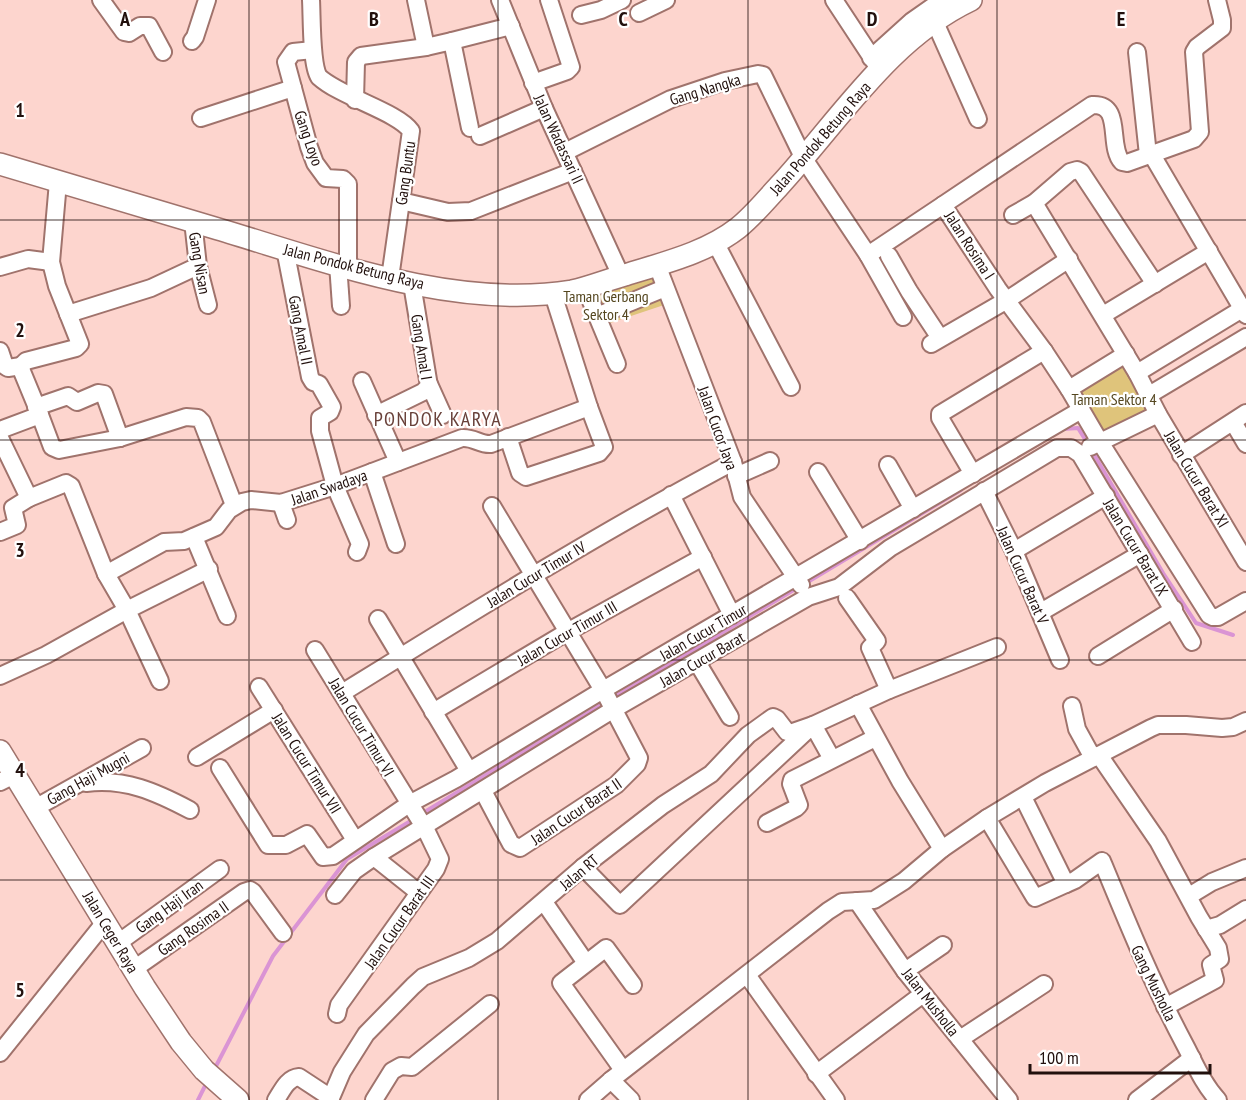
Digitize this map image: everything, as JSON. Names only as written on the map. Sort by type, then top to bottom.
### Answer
[{"type":"main road","name":"Jalan Pondok Betung Raya","points":[[0,164],[285,249],[412,284],[486,294],[553,294],[585,287],[657,265],[715,242],[745,222],[804,159],[876,64],[934,20],[971,0]]},
{"type":"main road","name":"Jalan Ceger Raya","points":[[0,751],[7,778],[35,808],[181,1042],[212,1077],[238,1100]]},
{"type":"street","points":[[101,0],[124,33],[147,25],[164,52]]},
{"type":"street","points":[[192,41],[207,0]]},
{"type":"street","name":"Gang Buntu","points":[[311,0],[313,50],[317,73],[320,77],[355,100],[401,121],[411,131],[390,278]]},
{"type":"street","points":[[416,0],[426,47]]},
{"type":"street","name":"Jalan Wadassari II","points":[[500,0],[533,83],[621,276]]},
{"type":"street","points":[[533,83],[567,71],[571,66],[549,0]]},
{"type":"street","points":[[581,15],[600,5],[622,0]]},
{"type":"street","points":[[639,13],[666,0]]},
{"type":"street","points":[[834,0],[876,64],[912,21],[942,0]]},
{"type":"street","points":[[943,205],[1092,105],[1105,108],[1112,116],[1116,152],[1122,162],[1127,163],[1152,157],[1194,139],[1200,132],[1194,52],[1197,47],[1222,28],[1217,0]]},
{"type":"street","points":[[934,20],[978,119]]},
{"type":"street","points":[[355,100],[356,62],[361,56],[426,47],[511,26]]},
{"type":"street","points":[[452,41],[475,132],[544,108]]},
{"type":"street","name":"Gang Loyo","points":[[313,50],[293,52],[286,62],[315,163],[326,178],[343,179],[348,184],[343,265]]},
{"type":"street","points":[[1137,52],[1152,157],[1244,312],[1137,373]]},
{"type":"street","name":"Gang Nangka","points":[[565,152],[670,99],[725,81],[758,74],[765,77],[804,159]]},
{"type":"street","points":[[201,118],[293,88]]},
{"type":"street","points":[[804,159],[868,255],[903,316]]},
{"type":"street","points":[[1013,215],[1034,204],[1070,172],[1077,170],[1085,177],[1155,284]]},
{"type":"street","points":[[401,201],[448,212],[471,211],[573,171]]},
{"type":"street","points":[[0,351],[5,366],[8,368],[21,366],[26,361],[78,347],[80,341],[57,286],[51,262],[58,182]]},
{"type":"street","name":"Jalan Cucur Barat XI","points":[[1034,204],[1103,315],[1181,454],[1246,562]]},
{"type":"street","name":"Jalan Rosima I","points":[[868,255],[943,205],[1069,389],[1081,410],[1089,448]]},
{"type":"street","name":"Gang Nisan","points":[[193,221],[198,266],[208,305]]},
{"type":"street","points":[[715,242],[791,387]]},
{"type":"street","name":"Gang Amal II","points":[[285,249],[310,377],[313,382],[319,384],[332,407],[330,412],[320,418],[320,431],[335,486]]},
{"type":"street","points":[[1103,315],[1209,251]]},
{"type":"street","points":[[889,256],[935,341],[1007,300],[1069,259]]},
{"type":"street","points":[[0,267],[28,260],[51,262]]},
{"type":"street","points":[[341,306],[343,265]]},
{"type":"street","name":"Jalan Cucor Jaya","points":[[657,265],[735,469],[742,497],[803,587]]},
{"type":"street","points":[[68,314],[151,288],[198,266]]},
{"type":"street","name":"Gang Amal I","points":[[376,415],[423,392],[429,384],[412,284]]},
{"type":"street","points":[[585,287],[617,364]]},
{"type":"street","points":[[597,316],[665,288]]},
{"type":"street","points":[[508,437],[520,473],[526,477],[599,453],[604,447],[553,294]]},
{"type":"street","points":[[1149,395],[1246,337]]},
{"type":"street","points":[[973,474],[940,418],[940,414],[1044,351]]},
{"type":"street","points":[[1069,389],[1126,354]]},
{"type":"street","points":[[21,366],[55,450],[120,438],[186,417],[198,418],[202,423],[234,506],[216,527],[194,537],[164,542],[106,574]]},
{"type":"street","points":[[362,381],[398,462]]},
{"type":"street","points":[[429,384],[443,415]]},
{"type":"street","points":[[0,430],[68,396],[77,402],[102,393],[105,395],[120,438]]},
{"type":"street","name":"Jalan Swadaya","points":[[234,506],[248,500],[281,503],[335,486],[462,438],[471,438],[486,445],[589,407]]},
{"type":"street","name":"Jalan Cucur Timur","points":[[220,768],[268,844],[286,845],[307,834],[323,857],[328,857],[354,840],[416,815],[469,771],[609,700],[732,615],[803,587],[860,541],[1081,410]]},
{"type":"street","points":[[1158,414],[1089,448],[1209,615],[1218,617],[1246,601]]},
{"type":"street","points":[[1181,454],[1239,418],[1246,444]]},
{"type":"street","points":[[0,438],[29,498]]},
{"type":"street","name":"Jalan Cucur Barat","points":[[335,895],[354,871],[374,857],[416,815],[483,791],[609,700],[697,662],[803,587],[839,587],[890,548],[1057,448],[1089,448]]},
{"type":"street","name":"Jalan Cucur Barat IX","points":[[1089,448],[1106,496],[1192,642]]},
{"type":"street","name":"Jalan Cucur Timur IV","points":[[342,693],[532,575],[671,495],[735,469],[770,460]]},
{"type":"street","points":[[888,465],[913,509]]},
{"type":"street","points":[[372,472],[396,544]]},
{"type":"street","points":[[818,472],[860,541]]},
{"type":"street","points":[[0,532],[17,525],[13,508],[29,498],[63,484],[69,484],[106,574],[127,610],[160,681]]},
{"type":"street","points":[[335,486],[360,544],[357,552]]},
{"type":"street","name":"Jalan Cucur Barat V","points":[[984,491],[1014,551],[1060,660]]},
{"type":"street","points":[[671,495],[732,615]]},
{"type":"street","points":[[1014,551],[1106,496]]},
{"type":"street","points":[[281,503],[287,520]]},
{"type":"street","points":[[492,506],[609,700]]},
{"type":"street","points":[[194,537],[227,616]]},
{"type":"street","points":[[1041,612],[1140,554]]},
{"type":"street","name":"Jalan Cucur Timur III","points":[[433,712],[567,632],[703,557]]},
{"type":"street","points":[[0,676],[45,655],[208,569]]},
{"type":"street","points":[[847,598],[877,641],[870,648],[889,690]]},
{"type":"street","points":[[1098,656],[1174,609]]},
{"type":"street","points":[[378,619],[469,771]]},
{"type":"street","name":"Jalan RT","points":[[330,1099],[342,1072],[366,1034],[423,977],[469,958],[497,941],[583,867],[663,805],[711,774],[748,735],[773,717],[786,732],[813,724],[889,690],[997,647]]},
{"type":"street","name":"Jalan Cucur Timur VI","points":[[315,650],[416,815]]},
{"type":"street","points":[[697,662],[730,717]]},
{"type":"street","name":"Jalan Cucur Timur VII","points":[[259,687],[354,840]]},
{"type":"street","name":"Jalan Cucur Barat II","points":[[483,791],[511,844],[517,848],[524,846],[616,785],[637,764],[638,756],[609,700]]},
{"type":"street","points":[[858,704],[875,738],[942,849]]},
{"type":"street","points":[[1072,706],[1077,729],[1158,842],[1220,952],[1220,959],[1211,965],[1215,980],[1165,1007]]},
{"type":"street","points":[[197,757],[274,710]]},
{"type":"street","points":[[588,1100],[828,911],[842,902],[874,900],[942,849],[1023,797],[1096,756],[1158,725],[1222,728],[1246,722]]},
{"type":"street","points":[[583,867],[620,905],[813,724],[832,759]]},
{"type":"street","points":[[767,822],[799,805],[790,784],[792,780],[875,738]]},
{"type":"street","name":"Gang Haji Mugni","points":[[35,808],[142,748]]},
{"type":"street","points":[[82,783],[120,782],[164,796],[190,810]]},
{"type":"street","points":[[987,818],[1035,898],[1065,884],[1023,797]]},
{"type":"street","name":"Jalan Cucur Barat III","points":[[337,1014],[339,1005],[418,892],[438,868],[440,859],[416,815]]},
{"type":"street","points":[[374,857],[418,892]]},
{"type":"street","name":"Gang Musholla","points":[[1065,884],[1075,880],[1102,861],[1134,943],[1165,1007],[1204,1081],[1218,1100]]},
{"type":"street","name":"Gang Haji Iran","points":[[118,943],[220,868]]},
{"type":"street","points":[[1189,896],[1212,882],[1246,868]]},
{"type":"street","name":"Gang Rosima II","points":[[134,969],[250,890],[283,933]]},
{"type":"street","name":"Jalan Musholla","points":[[857,901],[905,971],[1008,1100]]},
{"type":"street","points":[[544,902],[586,963]]},
{"type":"street","points":[[1206,929],[1220,925],[1246,909]]},
{"type":"street","points":[[0,1053],[105,922]]},
{"type":"street","points":[[905,971],[943,945]]},
{"type":"street","points":[[631,1100],[561,983],[606,948],[633,985]]},
{"type":"street","points":[[747,975],[836,1100]]},
{"type":"street","points":[[960,1039],[1044,984]]},
{"type":"street","points":[[816,1074],[923,994]]},
{"type":"street","points":[[374,1100],[392,1071],[401,1066],[412,1067],[490,1004]]},
{"type":"street","points":[[1137,1100],[1192,1058]]},
{"type":"street","points":[[276,1100],[294,1077],[299,1077],[330,1099]]},
{"type":"green space","name":"Taman Gerbang Sektor 4","points":[[649,271],[664,305],[595,328],[580,295]]},
{"type":"green space","name":"Taman Sektor 4","points":[[1127,355],[1159,408],[1099,443],[1069,390]]},
{"type":"waterway","points":[[1063,429],[1078,428],[1088,444]]},
{"type":"waterway","points":[[1092,451],[1163,573],[1196,623],[1233,635]]},
{"type":"waterway","points":[[806,583],[961,490]]},
{"type":"waterway","points":[[613,698],[797,588]]},
{"type":"waterway","points":[[423,813],[606,702]]},
{"type":"waterway","points":[[214,1070],[273,956],[347,859],[414,819]]},
{"type":"waterway","points":[[198,1100],[207,1082]]},
{"type":"district","name":"PONDOK KARYA","points":[[438,419]]}]
